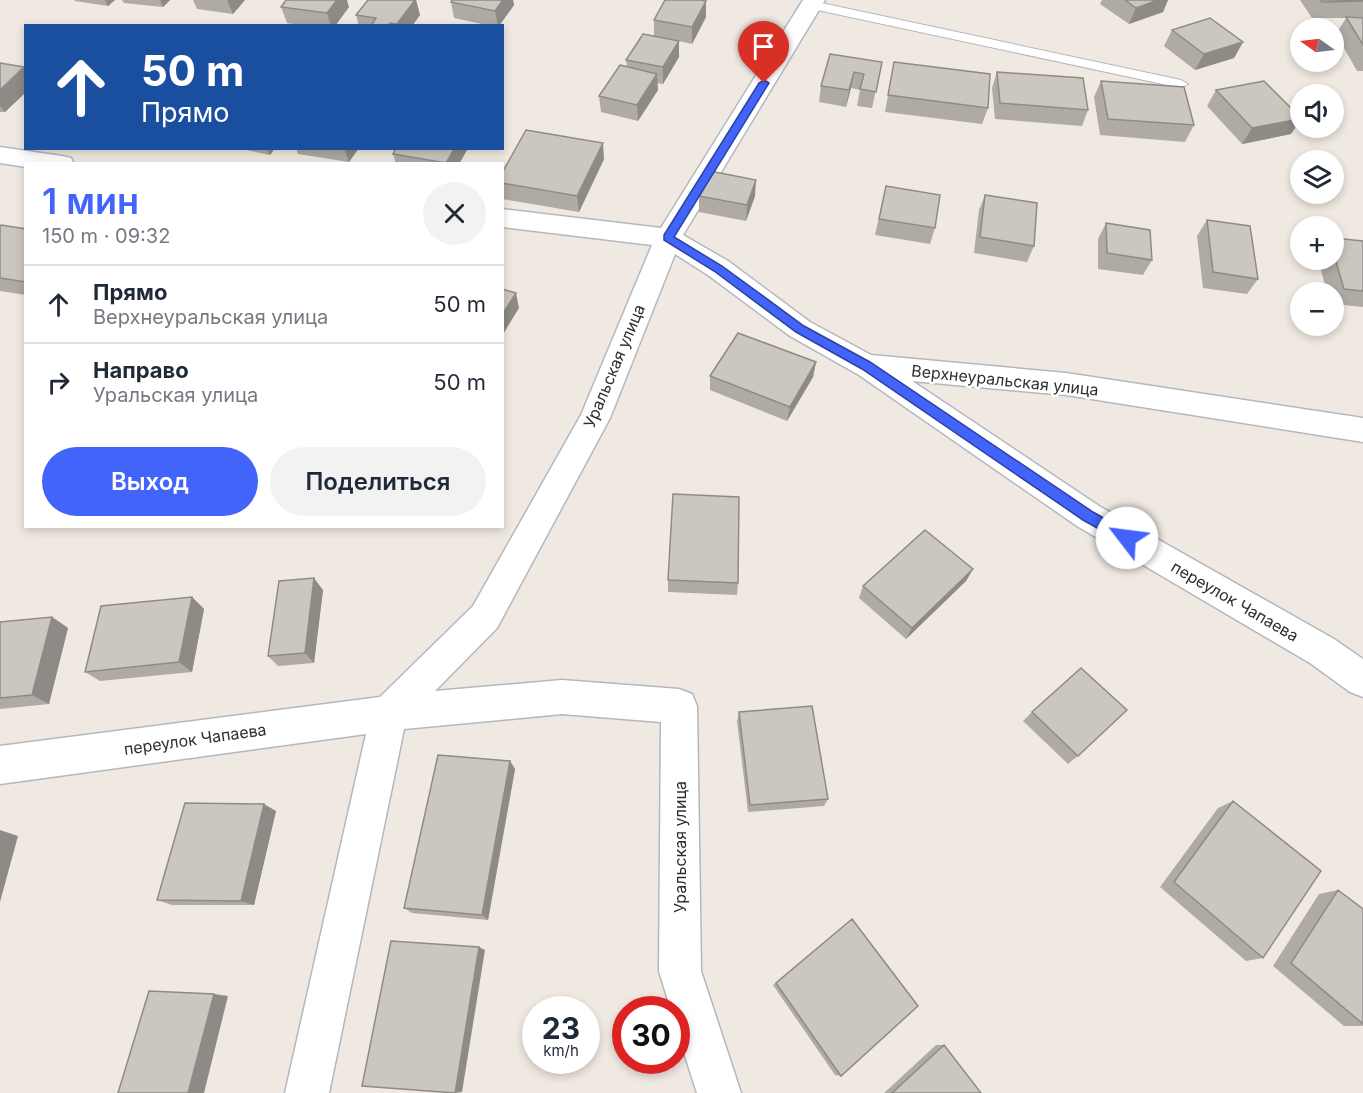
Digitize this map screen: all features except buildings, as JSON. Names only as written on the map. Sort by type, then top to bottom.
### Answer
[{"type":"street","name":"Уральская улица","points":[[389,713],[485,617],[594,418],[668,238],[813,3]]},
{"type":"street","points":[[0,155],[48,162]]},
{"type":"street","name":"Верхнеуральская улица","points":[[504,218],[668,238],[718,268],[800,329],[866,366],[1066,384],[1363,430]]},
{"type":"street","name":"переулок Чапаева","points":[[866,366],[1088,516],[1322,651],[1363,680]]},
{"type":"street","name":"Уральская улица","points":[[389,713],[562,697],[679,706],[680,971],[719,1093]]},
{"type":"street","points":[[307,1093],[389,713]]},
{"type":"street","name":"переулок Чапаева","points":[[0,765],[389,713]]},
{"type":"lane","points":[[813,3],[1180,84]]},
{"type":"route","points":[[764,83],[668,238],[718,268],[800,329],[866,366],[1088,516],[1127,538]]}]
